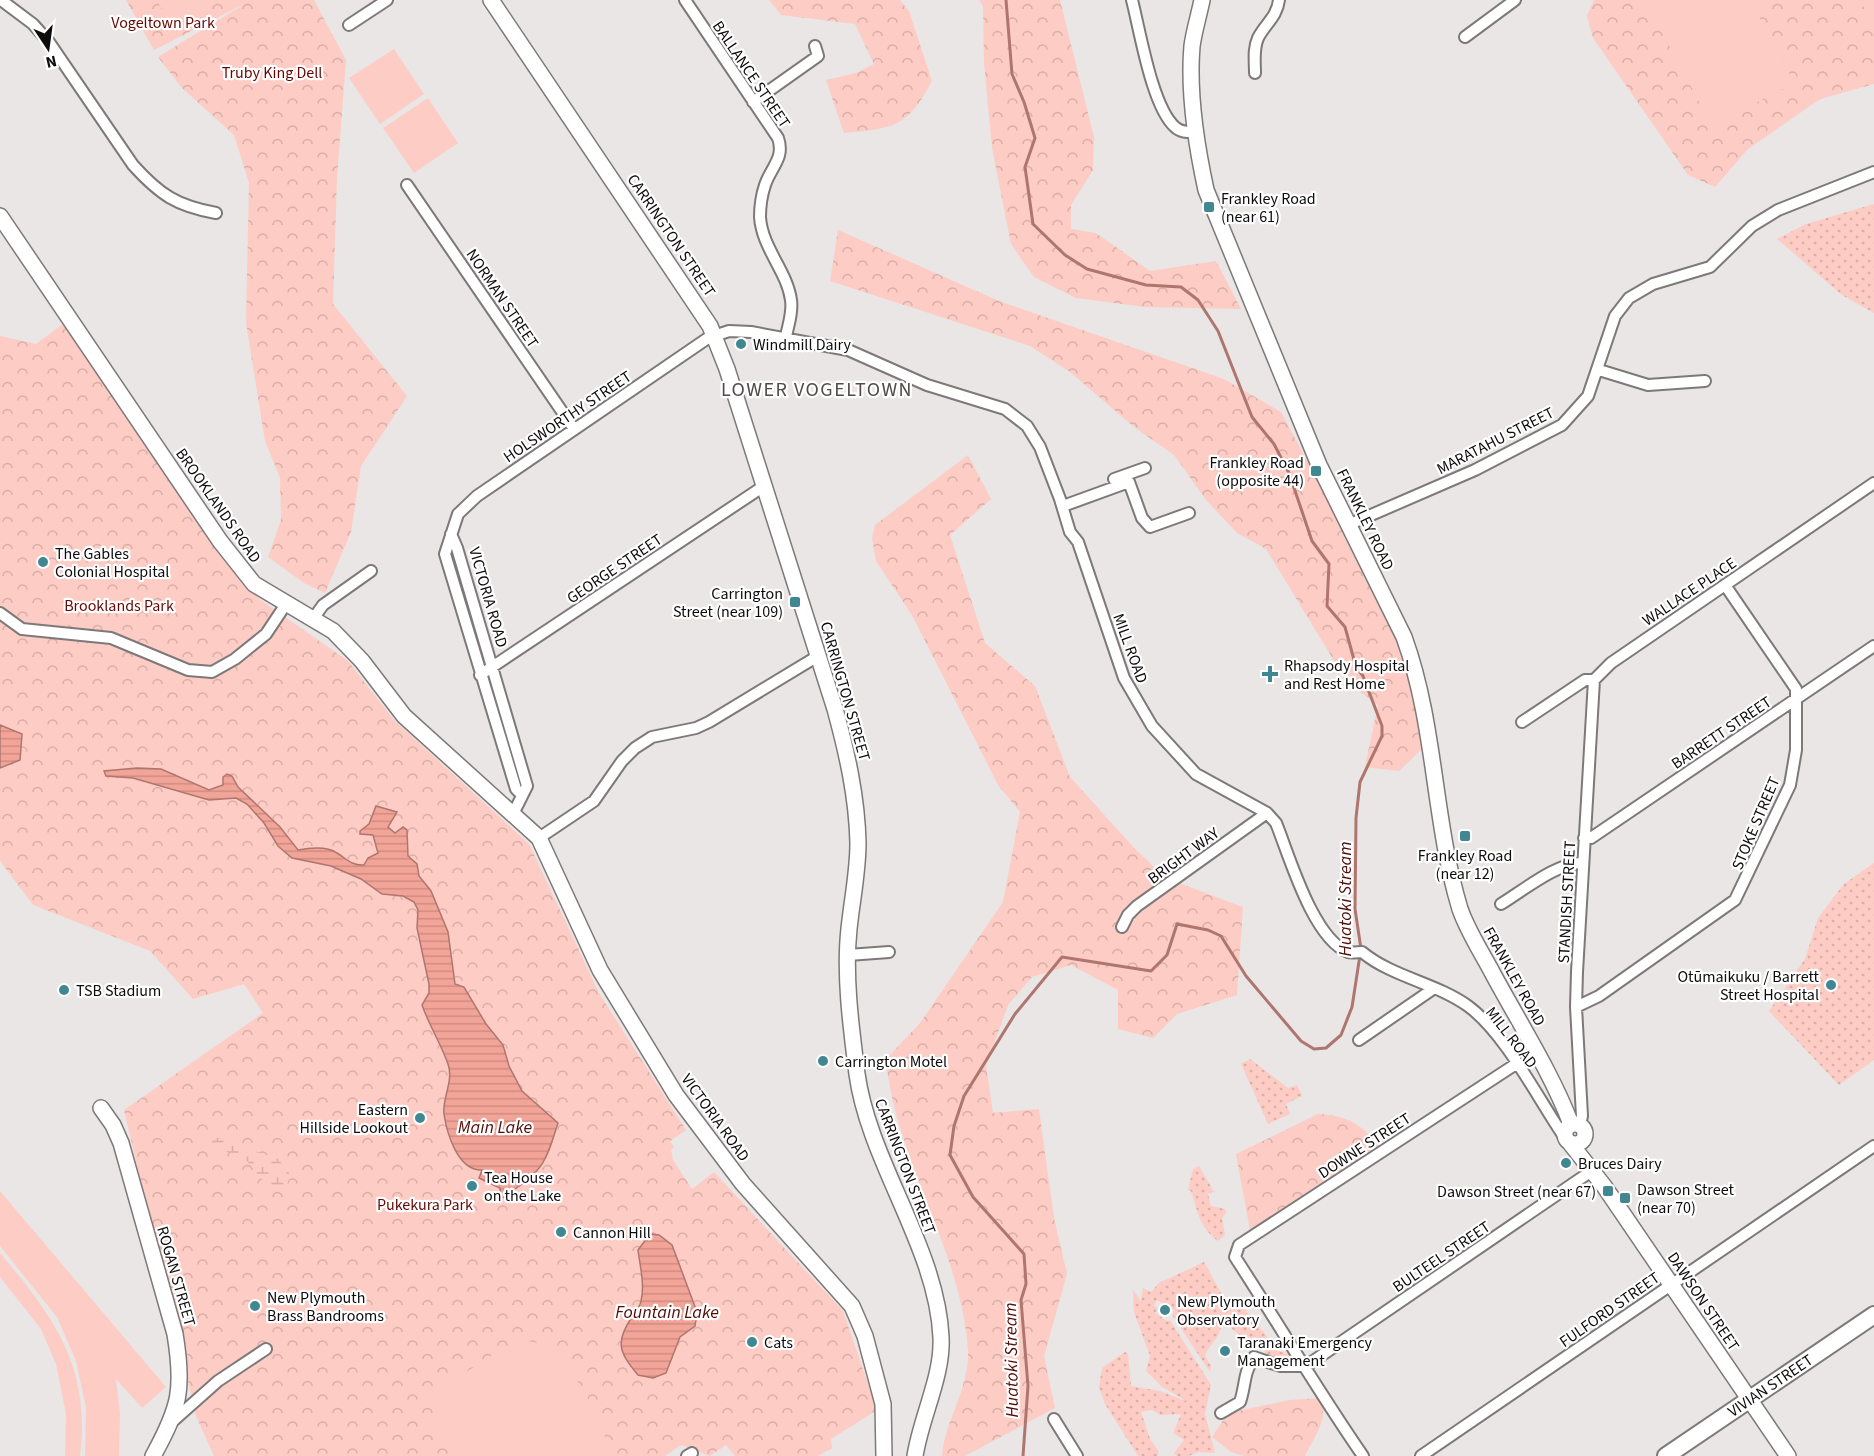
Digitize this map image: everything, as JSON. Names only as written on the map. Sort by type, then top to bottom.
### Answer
[{"type":"main road","name":"VIVIAN STREET","points":[[1666,1456],[1874,1315]]},
{"type":"street","points":[[1,0],[33,24],[49,42],[133,165],[146,180],[177,203],[216,213]]},
{"type":"street","points":[[349,25],[387,0]]},
{"type":"street","name":"CARRINGTON STREET","points":[[491,0],[715,335],[818,656],[848,761],[856,816],[857,871],[848,955],[857,1072],[862,1101],[927,1275],[941,1336],[938,1363],[915,1456]]},
{"type":"street","name":"BALLANCE STREET","points":[[684,0],[781,147],[778,163],[764,187],[760,214],[764,238],[781,271],[791,300],[786,337]]},
{"type":"street","points":[[1132,0],[1159,103],[1173,126],[1181,131],[1197,132]]},
{"type":"street","name":"FRANKLEY ROAD","points":[[1202,0],[1192,45],[1197,132],[1206,190],[1319,465],[1404,637],[1412,658],[1427,720],[1444,830],[1461,911],[1534,1048]]},
{"type":"street","points":[[1255,73],[1255,51],[1258,37],[1276,12],[1279,0]]},
{"type":"street","points":[[1465,37],[1515,0]]},
{"type":"street","points":[[753,102],[818,56],[815,46]]},
{"type":"street","name":"MARATAHU STREET","points":[[1348,525],[1474,470],[1562,425],[1581,405],[1599,370],[1616,316],[1629,298],[1653,284],[1710,267],[1752,226],[1778,210],[1874,172]]},
{"type":"street","name":"NORMAN STREET","points":[[407,185],[574,429]]},
{"type":"street","name":"BROOKLANDS ROAD","points":[[0,216],[237,565],[254,584],[333,631],[349,646],[404,716],[513,814]]},
{"type":"street","name":"MILL ROAD","points":[[715,335],[734,330],[786,337],[848,350],[927,385],[1005,409],[1027,426],[1062,502],[1070,532],[1078,542],[1124,678],[1152,726],[1196,774],[1267,813],[1276,823],[1317,923],[1338,945],[1348,952],[1362,952],[1475,1012],[1545,1105],[1573,1132]]},
{"type":"street","name":"HOLSWORTHY STREET","points":[[451,534],[458,514],[466,504],[715,335]]},
{"type":"street","points":[[1599,370],[1648,385],[1705,381]]},
{"type":"street","points":[[1062,502],[1144,468]]},
{"type":"street","points":[[1062,502],[1129,482],[1142,518],[1150,527],[1189,513]]},
{"type":"street","name":"WALLACE PLACE","points":[[1522,722],[1585,680],[1594,680],[1603,669],[1874,483]]},
{"type":"street","name":"GEORGE STREET","points":[[480,675],[491,670],[764,486]]},
{"type":"street","name":"VICTORIA ROAD","points":[[451,534],[527,786],[513,814],[539,838],[600,970],[676,1095],[743,1185],[852,1306],[865,1336],[883,1404],[884,1456]]},
{"type":"street","name":"VICTORIA ROAD","points":[[451,534],[445,554],[516,789],[522,795]]},
{"type":"street","points":[[313,619],[322,605],[371,571]]},
{"type":"street","name":"STOKE STREET","points":[[1576,1007],[1599,996],[1735,900],[1790,785],[1796,750],[1796,689],[1725,585]]},
{"type":"street","points":[[0,613],[22,629],[111,638],[188,670],[212,672],[235,659],[266,634],[286,604]]},
{"type":"street","name":"BARRETT STREET","points":[[1584,838],[1591,838],[1874,646]]},
{"type":"street","points":[[539,838],[594,801],[622,761],[652,737],[696,728],[709,722],[818,656]]},
{"type":"street","name":"STANDISH STREET","points":[[1573,1132],[1582,1116],[1576,1007],[1582,863],[1594,680]]},
{"type":"street","name":"BRIGHT WAY","points":[[1122,927],[1128,915],[1137,906],[1267,813]]},
{"type":"street","points":[[1500,904],[1559,869],[1575,862],[1582,863]]},
{"type":"street","points":[[848,955],[889,952]]},
{"type":"street","points":[[1359,1040],[1433,989]]},
{"type":"street","name":"DAWSON STREET","points":[[1534,1048],[1558,1091],[1573,1132],[1592,1169],[1788,1456]]},
{"type":"street","name":"DOWNE STREET","points":[[1306,1366],[1235,1257],[1239,1245],[1516,1064]]},
{"type":"street","name":"ROGAN STREET","points":[[101,1108],[113,1125],[121,1143],[175,1334],[180,1365],[179,1402],[171,1424],[153,1456]]},
{"type":"street","name":"FULFORD STREET","points":[[1421,1456],[1874,1146]]},
{"type":"street","name":"BULTEEL STREET","points":[[1306,1366],[1592,1169]]},
{"type":"street","points":[[171,1424],[218,1381],[266,1349]]},
{"type":"street","points":[[1221,1413],[1240,1402],[1244,1390],[1244,1372],[1254,1357],[1280,1366],[1306,1366],[1320,1395],[1363,1456]]},
{"type":"street","points":[[1054,1419],[1077,1456]]},
{"type":"green space","name":"Truby King Dell","points":[[126,0],[314,0],[346,60],[337,178],[333,304],[407,396],[361,466],[351,532],[325,593],[304,583],[268,557],[281,520],[280,478],[265,441],[246,323],[249,183],[234,135],[182,88],[158,57],[246,3],[154,50]]},
{"type":"green space","points":[[156,0],[222,0],[176,30]]},
{"type":"green space","points":[[769,0],[900,0],[909,11],[932,81],[915,108],[897,123],[887,127],[844,133],[826,80],[856,73],[874,64],[855,24],[781,15]]},
{"type":"green space","points":[[979,0],[1060,0],[1094,137],[1093,170],[1071,205],[1071,229],[1096,233],[1150,271],[1216,261],[1241,309],[1145,307],[1076,298],[1034,277],[1011,244],[992,148],[984,62],[983,6]]},
{"type":"green space","points":[[1594,0],[1874,0],[1874,84],[1820,99],[1748,149],[1715,187],[1688,175],[1593,38],[1587,16]]},
{"type":"green space","points":[[1645,0],[1750,0],[1794,83],[1712,126]]},
{"type":"green space","points":[[1859,0],[1874,0],[1874,22]]},
{"type":"green space","points":[[394,49],[424,94],[380,124],[349,78]]},
{"type":"green space","points":[[428,98],[458,143],[414,173],[383,128]]},
{"type":"green space","points":[[1874,204],[1874,313],[1842,295],[1777,239],[1806,224]]},
{"type":"green space","points":[[838,230],[999,301],[1224,379],[1281,412],[1413,659],[1425,746],[1399,771],[1365,767],[1378,705],[1347,682],[1266,549],[1237,533],[1207,501],[1174,455],[1134,427],[1070,372],[1030,346],[830,281]]},
{"type":"green space","name":"Pukekura Park","points":[[71,318],[258,598],[348,661],[394,720],[529,844],[599,993],[686,1130],[670,1141],[674,1147],[671,1150],[673,1160],[692,1189],[714,1172],[843,1311],[877,1410],[831,1439],[832,1448],[818,1456],[735,1456],[726,1445],[710,1456],[681,1445],[665,1456],[214,1456],[196,1416],[124,1110],[263,1013],[244,984],[193,999],[150,951],[33,905],[0,861],[0,336],[36,344]]},
{"type":"green space","points":[[968,455],[991,499],[950,535],[985,643],[1035,686],[1070,777],[1136,850],[1166,878],[1243,907],[1237,995],[1177,1014],[1153,1038],[1118,1029],[1118,990],[1071,965],[1032,977],[1008,1005],[986,1066],[993,1113],[1039,1109],[1054,1218],[1067,1274],[1044,1356],[1055,1408],[965,1456],[942,1456],[968,1364],[963,1312],[954,1276],[902,1133],[892,1096],[886,1059],[920,1023],[1003,902],[1020,812],[998,785],[912,615],[876,561],[872,538],[875,525]]},
{"type":"green space","points":[[69,609],[68,628],[59,628],[58,610]]},
{"type":"green space","name":"Otūmaikuku / Barrett Street Hospital","points":[[1874,863],[1874,1060],[1839,1085],[1769,1011],[1805,959],[1818,918],[1844,884]]},
{"type":"green space","points":[[1250,1059],[1288,1088],[1297,1085],[1302,1096],[1286,1104],[1290,1114],[1268,1124],[1241,1064]]},
{"type":"green space","points":[[1318,1114],[1337,1116],[1352,1122],[1366,1131],[1379,1145],[1250,1230],[1236,1154]]},
{"type":"green space","points":[[209,1135],[278,1159],[289,1173],[287,1184],[283,1189],[272,1191],[247,1161],[216,1147]]},
{"type":"green space","points":[[1199,1166],[1214,1192],[1208,1194],[1211,1206],[1225,1209],[1226,1213],[1222,1218],[1225,1235],[1218,1241],[1203,1224],[1191,1191],[1188,1190],[1193,1169]]},
{"type":"green space","points":[[0,1191],[166,1387],[142,1408],[116,1379],[120,1413],[119,1456],[85,1456],[86,1408],[76,1361],[57,1317],[0,1246]]},
{"type":"green space","points":[[0,1253],[37,1299],[52,1322],[74,1370],[80,1396],[82,1424],[80,1456],[65,1456],[66,1414],[56,1364],[41,1329],[0,1277]]},
{"type":"green space","points":[[1204,1262],[1225,1300],[1239,1302],[1274,1345],[1275,1350],[1293,1355],[1295,1361],[1290,1364],[1267,1356],[1260,1343],[1249,1343],[1230,1327],[1221,1327],[1205,1356],[1211,1366],[1210,1372],[1172,1315],[1174,1310],[1157,1300],[1154,1306],[1158,1308],[1155,1313],[1167,1321],[1170,1320],[1211,1385],[1205,1414],[1215,1453],[1198,1452],[1189,1456],[1177,1456],[1174,1453],[1184,1440],[1173,1433],[1181,1414],[1161,1415],[1152,1410],[1141,1412],[1150,1439],[1159,1452],[1157,1456],[1138,1456],[1105,1404],[1099,1387],[1102,1368],[1125,1352],[1128,1354],[1131,1386],[1160,1391],[1188,1402],[1161,1386],[1146,1371],[1150,1356],[1134,1312],[1133,1290],[1141,1301],[1143,1288],[1151,1292],[1159,1283]]},
{"type":"green space","points":[[522,1341],[538,1343],[549,1348],[570,1370],[597,1415],[607,1444],[608,1456],[451,1456],[432,1422],[435,1401],[440,1389],[500,1350]]},
{"type":"green space","points":[[1320,1398],[1323,1405],[1322,1420],[1305,1456],[1244,1456],[1231,1452],[1212,1437],[1228,1413],[1290,1400]]},
{"type":"water","points":[[0,725],[22,734],[20,760],[0,768]]},
{"type":"water","name":"Main Lake","points":[[137,768],[161,769],[209,790],[223,785],[223,777],[227,774],[232,776],[238,787],[280,827],[298,850],[328,849],[360,865],[364,865],[368,858],[378,853],[373,835],[360,834],[360,831],[369,824],[376,806],[397,812],[388,827],[395,833],[403,827],[407,830],[408,856],[417,864],[419,876],[431,891],[448,932],[455,984],[464,987],[486,1024],[503,1045],[509,1066],[522,1091],[558,1123],[547,1155],[538,1170],[512,1191],[510,1196],[501,1198],[500,1188],[479,1178],[482,1170],[474,1169],[466,1164],[455,1150],[444,1114],[450,1077],[448,1064],[422,1005],[429,993],[429,984],[417,928],[418,910],[414,902],[403,896],[382,894],[361,879],[331,866],[292,858],[278,846],[264,823],[247,804],[236,798],[209,800],[133,778],[106,776],[104,771]]},
{"type":"water","name":"Fountain Lake","points":[[650,1234],[659,1235],[672,1245],[697,1312],[695,1326],[680,1337],[666,1373],[653,1378],[638,1375],[623,1354],[621,1341],[626,1326],[640,1303],[642,1282],[638,1250]]},
{"type":"waterway","name":"Huatoki Stream","points":[[1006,0],[1012,74],[1024,102],[1035,138],[1025,167],[1033,224],[1065,255],[1087,269],[1146,285],[1181,287],[1198,300],[1218,331],[1252,417],[1274,444],[1289,473],[1312,541],[1329,564],[1327,606],[1345,627],[1356,667],[1363,676],[1382,726],[1382,736],[1360,782],[1356,818],[1355,909],[1361,949]]},
{"type":"waterway","name":"Huatoki Stream","points":[[1023,1456],[1028,1386],[1021,1300],[1026,1284],[1024,1254],[973,1197],[950,1155],[954,1126],[964,1096],[1015,1014],[1062,957],[1151,971],[1167,955],[1177,924],[1208,930],[1221,936],[1246,976],[1301,1041],[1314,1049],[1326,1048],[1341,1035],[1352,1007],[1360,955]]},
{"type":"place","name":"Frankley Road (near 61)","points":[[1209,207]]},
{"type":"place","name":"Windmill Dairy","points":[[741,344]]},
{"type":"place","name":"Frankley Road (opposite 44)","points":[[1316,471]]},
{"type":"place","name":"The Gables Colonial Hospital","points":[[43,562]]},
{"type":"place","name":"Carrington Street (near 109)","points":[[795,602]]},
{"type":"place","name":"Rhapsody Hospital and Rest Home","points":[[1270,674]]},
{"type":"place","name":"Frankley Road (near 12)","points":[[1465,836]]},
{"type":"place","name":"Otūmaikuku / Barrett Street Hospital","points":[[1831,985]]},
{"type":"place","name":"TSB Stadium","points":[[64,990]]},
{"type":"place","name":"Carrington Motel","points":[[823,1061]]},
{"type":"place","name":"Eastern Hillside Lookout","points":[[420,1118]]},
{"type":"place","name":"Bruces Dairy","points":[[1566,1163]]},
{"type":"place","name":"Tea House on the Lake","points":[[472,1186]]},
{"type":"place","name":"Dawson Street (near 67)","points":[[1608,1191]]},
{"type":"place","name":"Dawson Street (near 70)","points":[[1625,1198]]},
{"type":"place","name":"Cannon Hill","points":[[561,1232]]},
{"type":"place","name":"New Plymouth Brass Bandrooms","points":[[255,1306]]},
{"type":"place","name":"New Plymouth Observatory","points":[[1165,1310]]},
{"type":"place","name":"Cats","points":[[752,1342]]},
{"type":"place","name":"Taranaki Emergency Management","points":[[1225,1351]]},
{"type":"district","name":"LOWER VOGELTOWN","points":[[817,389]]},
{"type":"park label","name":"Vogeltown Park","points":[[163,22]]},
{"type":"park label","name":"Brooklands Park","points":[[119,605]]}]
